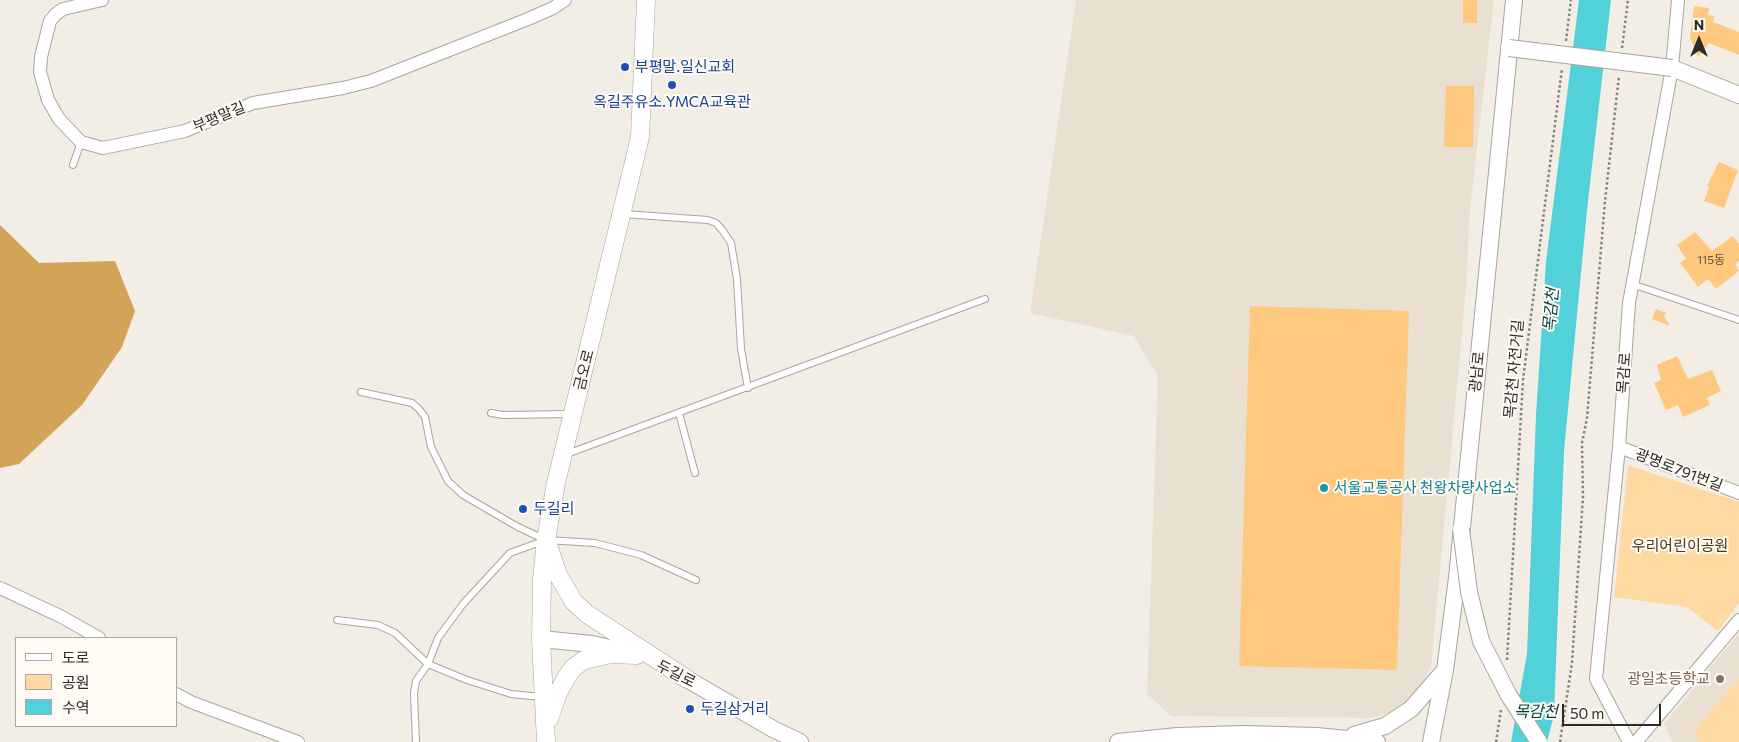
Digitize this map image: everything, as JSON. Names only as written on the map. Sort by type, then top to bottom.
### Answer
[{"type":"main road","name":"금오로","points":[[545,735],[541,639],[542,579],[546,540],[556,483],[640,138],[646,0]]},
{"type":"main road","points":[[546,540],[558,575],[574,602],[587,614],[687,679]]},
{"type":"main road","points":[[545,735],[558,693],[573,668],[584,660],[597,656],[637,655]]},
{"type":"street","points":[[81,142],[59,119],[48,100],[40,72],[40,57],[50,21],[56,14],[63,9],[102,0]]},
{"type":"street","name":"부평말길","points":[[81,142],[103,148],[185,131],[253,103],[343,88],[371,81],[528,19],[553,8],[564,0]]},
{"type":"street","name":"광남로","points":[[1431,742],[1445,670],[1462,529],[1514,0]]},
{"type":"street","name":"목감로","points":[[1629,742],[1596,679],[1619,447],[1629,303],[1672,68],[1678,0]]},
{"type":"street","points":[[1508,48],[1672,68],[1739,94]]},
{"type":"street","name":"광명로791번길","points":[[1619,447],[1739,493]]},
{"type":"street","points":[[1462,529],[1469,592],[1481,641],[1508,694],[1539,742]]},
{"type":"street","points":[[0,588],[62,617],[97,637]]},
{"type":"street","points":[[1636,742],[1739,620]]},
{"type":"street","name":"두길로","points":[[541,639],[592,644],[637,655],[687,679],[773,729],[800,742]]},
{"type":"street","points":[[1349,740],[1385,726],[1411,709],[1445,670]]},
{"type":"street","points":[[178,695],[191,702],[298,742]]},
{"type":"street","points":[[1118,742],[1280,734],[1377,742]]},
{"type":"lane","points":[[73,165],[81,142]]},
{"type":"lane","points":[[622,214],[708,220],[716,223],[724,231],[731,243],[737,279],[741,349],[748,388]]},
{"type":"lane","points":[[1632,284],[1739,320]]},
{"type":"lane","points":[[563,456],[985,299]]},
{"type":"lane","points":[[361,392],[412,403],[420,409],[425,417],[431,447],[448,481],[463,495],[518,527],[546,540],[615,547],[663,564],[696,580]]},
{"type":"lane","points":[[491,413],[504,415],[573,414]]},
{"type":"lane","points":[[679,413],[695,473]]},
{"type":"lane","points":[[416,742],[414,693],[416,681],[428,664],[438,638],[454,619],[463,604],[510,553],[546,540]]},
{"type":"lane","points":[[337,620],[378,625],[395,633],[428,664],[511,694],[544,697]]},
{"type":"path","points":[[1564,49],[1571,0]]},
{"type":"path","points":[[1622,49],[1628,0]]},
{"type":"path","name":"목감천 자전거길","points":[[1506,667],[1510,630],[1512,554],[1524,380],[1563,59]]},
{"type":"path","points":[[1560,742],[1572,663],[1583,497],[1582,443],[1587,418],[1605,201],[1620,68]]},
{"type":"path","points":[[1496,742],[1502,704]]},
{"type":"shaded area","points":[[1076,0],[1494,0],[1470,210],[1466,289],[1431,667],[1421,685],[1403,708],[1371,718],[1171,716],[1147,694],[1158,376],[1134,336],[1030,313]]},
{"type":"shaded area","points":[[0,225],[39,263],[115,261],[135,311],[122,347],[82,405],[19,464],[0,468]]},
{"type":"shaded area","name":"광일초등학교","points":[[1739,633],[1739,742],[1672,742],[1664,724]]},
{"type":"green space","name":"우리어린이공원","points":[[1628,465],[1739,502],[1739,603],[1718,631],[1687,607],[1614,597]]},
{"type":"green space","points":[[1739,678],[1739,742],[1700,742],[1695,737],[1695,730]]},
{"type":"water","name":"목감천","points":[[1579,0],[1611,0],[1587,210],[1564,451],[1554,715],[1547,742],[1511,742],[1527,654],[1536,415],[1546,262]]},
{"type":"building","points":[[1463,0],[1477,0],[1477,23],[1463,23]]},
{"type":"building","points":[[1694,6],[1709,8],[1708,15],[1714,16],[1713,22],[1739,32],[1739,55],[1709,43],[1698,57],[1690,37]]},
{"type":"building","points":[[1446,86],[1474,86],[1473,147],[1444,147]]},
{"type":"building","points":[[1719,162],[1738,170],[1724,208],[1704,201],[1709,187],[1707,186]]},
{"type":"building","points":[[1695,232],[1712,251],[1733,236],[1739,244],[1739,261],[1735,264],[1739,271],[1716,289],[1708,279],[1698,287],[1680,263],[1686,259],[1677,245]]},
{"type":"building","name":"서울교통공사 천왕차량사업소","points":[[1250,306],[1409,311],[1397,670],[1239,666]]},
{"type":"building","points":[[1656,309],[1666,313],[1664,316],[1670,326],[1652,319]]},
{"type":"building","points":[[1677,356],[1688,379],[1712,370],[1721,391],[1707,398],[1710,405],[1683,417],[1678,405],[1666,410],[1654,383],[1661,380],[1657,365]]},
{"type":"place","name":"부평말.일신교회","points":[[625,67]]},
{"type":"place","name":"옥길주유소.YMCA교육관","points":[[672,85]]},
{"type":"place","name":"서울교통공사 천왕차량사업소","points":[[1324,488]]},
{"type":"place","name":"두길리","points":[[523,509]]},
{"type":"place","name":"광일초등학교","points":[[1720,679]]},
{"type":"place","name":"두길삼거리","points":[[690,709]]}]
